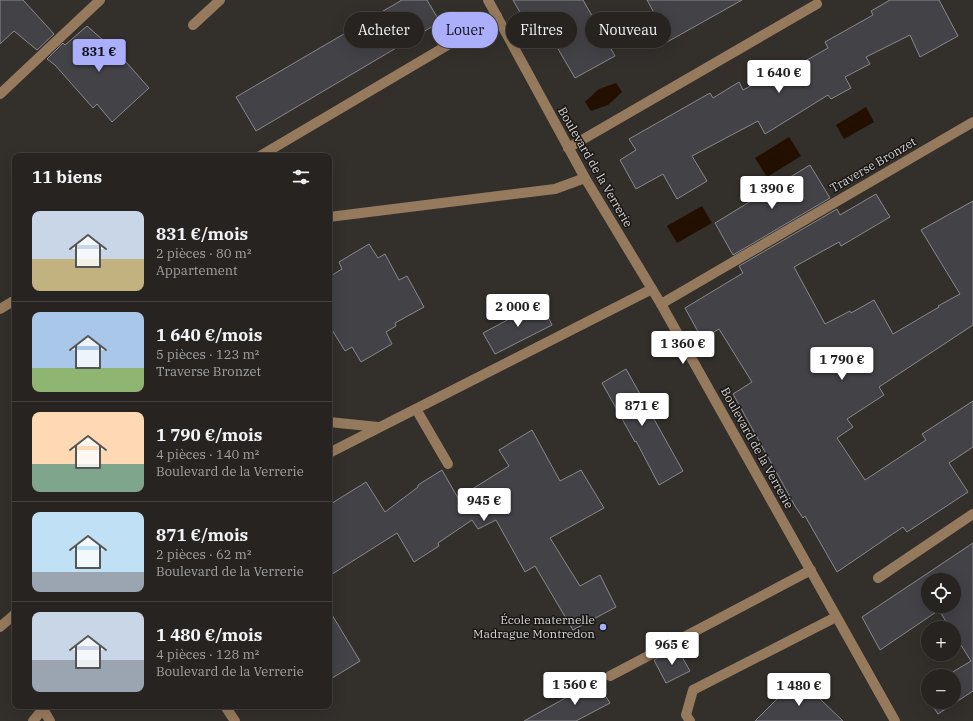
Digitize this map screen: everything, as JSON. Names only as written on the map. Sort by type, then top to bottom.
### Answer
[{"type":"street","points":[[0,94],[100,0]]},
{"type":"street","points":[[193,24],[220,0]]},
{"type":"street","name":"Boulevard de la Verrerie","points":[[488,0],[495,12]]},
{"type":"street","points":[[568,148],[817,4]]},
{"type":"street","name":"Boulevard de la Verrerie","points":[[498,18],[568,148],[661,304],[895,721]]},
{"type":"street","points":[[265,153],[443,48]]},
{"type":"street","name":"Traverse Bronzet","points":[[661,304],[973,122]]},
{"type":"street","points":[[332,217],[555,189],[585,178]]},
{"type":"street","points":[[332,451],[652,289]]},
{"type":"street","points":[[0,309],[12,302]]},
{"type":"street","points":[[416,409],[448,464]]},
{"type":"street","points":[[332,422],[378,428]]},
{"type":"street","points":[[878,578],[973,514]]},
{"type":"street","points":[[610,676],[811,570]]},
{"type":"street","points":[[0,627],[12,617]]},
{"type":"street","points":[[690,721],[686,715],[693,690],[836,617]]},
{"type":"street","points":[[33,721],[42,709]]},
{"type":"street","points":[[45,709],[50,721]]},
{"type":"street","points":[[227,709],[235,721]]},
{"type":"shaded area","points":[[616,83],[622,92],[608,105],[591,111],[585,102],[599,89]]},
{"type":"shaded area","points":[[866,107],[874,122],[844,139],[836,125]]},
{"type":"shaded area","points":[[789,137],[801,156],[767,177],[755,158]]},
{"type":"shaded area","points":[[702,206],[712,223],[677,243],[667,226]]},
{"type":"building","points":[[0,0],[23,0],[54,34],[37,50],[14,31],[0,44]]},
{"type":"building","points":[[402,0],[427,0],[434,12],[432,12],[432,27],[424,31],[424,12],[381,12]]},
{"type":"building","points":[[513,0],[583,0],[590,12],[585,12],[585,48],[610,48],[615,56],[575,78],[558,48],[577,48],[577,12],[520,12]]},
{"type":"building","points":[[647,0],[742,0],[671,40],[671,12],[654,12]]},
{"type":"building","points":[[890,0],[939,0],[958,36],[920,57],[910,35],[866,57],[870,64],[845,77],[851,88],[831,99],[828,95],[765,134],[758,121],[692,156],[707,181],[677,199],[663,174],[636,189],[620,160],[636,150],[629,139],[710,93],[713,98],[739,82],[743,90],[760,81],[763,85],[828,48],[825,42],[873,15],[871,11]]},
{"type":"building","points":[[87,26],[119,54],[149,88],[112,122],[97,104],[93,108],[55,65],[47,59],[63,43],[65,45]]},
{"type":"building","points":[[344,34],[344,48],[396,48],[256,131],[236,97]]},
{"type":"building","points":[[810,165],[830,198],[733,255],[715,223]]},
{"type":"building","points":[[876,194],[890,217],[841,246],[839,242],[794,267],[825,324],[850,311],[851,313],[874,300],[893,334],[960,294],[921,230],[973,201],[973,325],[879,387],[884,395],[847,419],[853,427],[837,438],[865,480],[926,440],[922,434],[973,401],[973,447],[949,463],[968,492],[907,532],[903,527],[837,572],[805,516],[803,518],[795,506],[733,394],[752,382],[719,329],[702,339],[685,308],[743,273],[739,266],[837,209],[840,215]]},
{"type":"building","points":[[369,244],[378,258],[385,254],[399,280],[407,276],[424,307],[395,323],[396,326],[386,332],[392,344],[361,362],[352,347],[345,351],[332,330],[332,275],[342,269],[339,262]]},
{"type":"building","points":[[541,302],[552,325],[495,354],[483,333]]},
{"type":"building","points":[[626,369],[683,471],[659,485],[636,441],[635,442],[602,383]]},
{"type":"building","points":[[532,430],[560,481],[581,470],[604,508],[550,538],[580,586],[600,575],[616,607],[573,630],[535,566],[525,572],[496,520],[478,529],[472,520],[438,543],[439,546],[414,562],[397,533],[332,574],[332,503],[366,482],[385,512],[418,487],[418,485],[442,470],[458,498],[509,466],[499,450]]},
{"type":"building","points":[[973,543],[973,691],[961,699],[961,669],[958,669],[971,661],[961,645],[961,621],[946,621],[941,613],[961,613],[961,573],[928,573]]},
{"type":"building","points":[[921,578],[921,613],[935,613],[880,650],[862,617]]},
{"type":"building","points":[[332,615],[360,661],[332,678]]},
{"type":"building","points":[[677,648],[690,671],[666,683],[654,660]]},
{"type":"building","points":[[798,678],[843,721],[755,721]]},
{"type":"building","points":[[596,681],[610,703],[576,721],[524,721]]},
{"type":"building","points":[[935,709],[946,709],[938,714]]},
{"type":"place","name":"École maternelle Madrague Montredon","points":[[603,627]]}]
